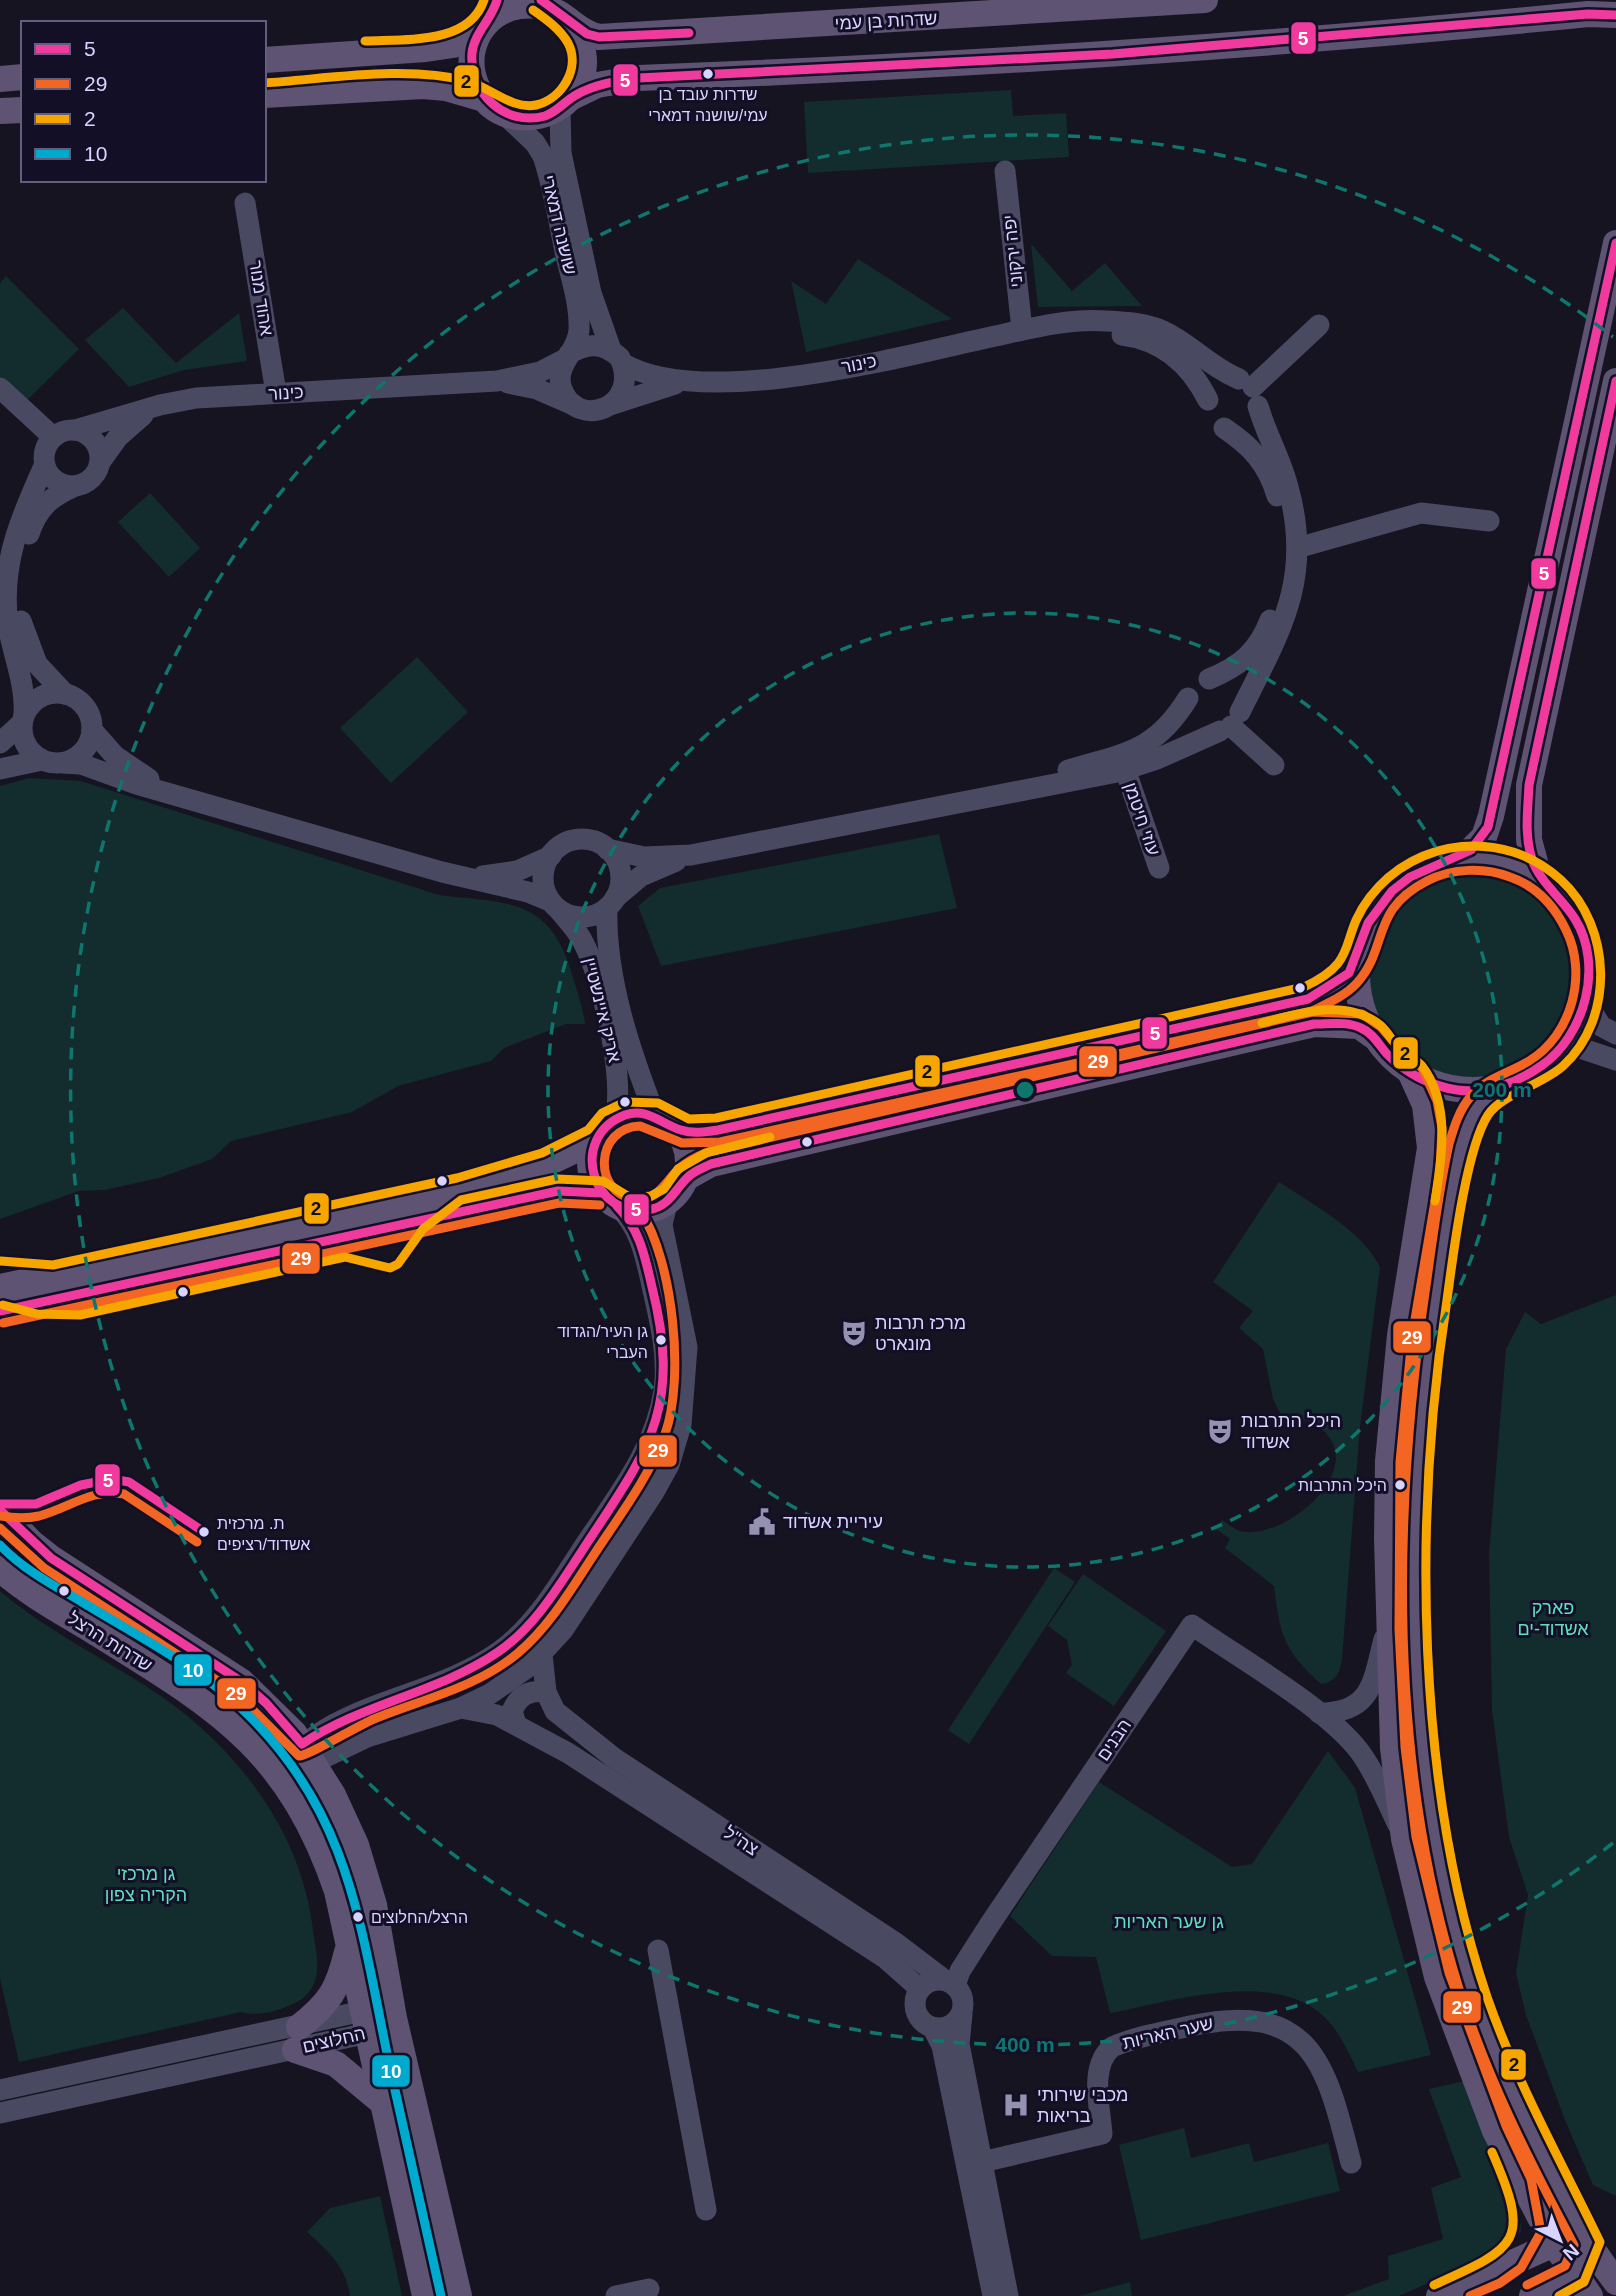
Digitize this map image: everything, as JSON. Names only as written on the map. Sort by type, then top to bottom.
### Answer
[{"type":"main road","name":"שדרות בן עמי","points":[[266,60],[453,45],[490,16],[524,5],[556,12],[599,37],[1205,0]]},
{"type":"main road","points":[[556,12],[580,37],[584,68],[566,103]]},
{"type":"main road","points":[[266,95],[423,86],[446,88],[530,118],[566,103],[597,85],[638,78],[1012,60],[1354,38],[1588,14],[1616,15]]},
{"type":"main road","points":[[490,16],[472,48],[471,66],[475,83],[492,105]]},
{"type":"main road","points":[[0,79],[21,77]]},
{"type":"main road","points":[[0,111],[21,110]]},
{"type":"main road","points":[[1463,858],[1484,837],[1491,816],[1616,243]]},
{"type":"main road","points":[[1539,877],[1529,841],[1529,785],[1616,381]]},
{"type":"main road","points":[[0,1287],[460,1190],[546,1164],[596,1140],[615,1119],[635,1113],[700,1133],[718,1130],[1308,999],[1332,988],[1349,973],[1357,960],[1371,917],[1392,891],[1420,870],[1463,858],[1503,861],[1539,877],[1557,892],[1582,932],[1590,979],[1586,1002],[1577,1027],[1562,1049],[1544,1067],[1522,1080],[1498,1088],[1468,1091],[1439,1086],[1411,1074],[1390,1057],[1373,1036],[1362,1012],[1357,986],[1357,960]]},
{"type":"main road","points":[[686,1178],[711,1164],[1314,1024],[1351,1025],[1373,1036]]},
{"type":"main road","points":[[1411,1074],[1425,1105],[1430,1148],[1400,1335],[1388,1461],[1387,1629],[1393,1748],[1404,1839],[1437,1977],[1495,2131],[1554,2244],[1582,2286]]},
{"type":"main road","points":[[1498,1088],[1473,1113],[1464,1140],[1429,1339],[1417,1462],[1416,1649],[1421,1742],[1435,1843],[1465,1968],[1522,2119],[1588,2245],[1616,2282]]},
{"type":"main road","points":[[0,1311],[558,1191],[609,1200],[643,1211],[667,1203],[678,1193],[686,1178],[688,1152],[665,1122]]},
{"type":"main road","points":[[596,1140],[590,1167],[609,1200]]},
{"type":"main road","points":[[0,1273],[54,1277]]},
{"type":"main road","points":[[0,1510],[51,1558],[242,1682],[266,1703],[308,1753],[347,1824],[374,1905],[394,2018],[459,2296]]},
{"type":"main road","name":"שדרות הרצל","points":[[0,1569],[31,1593],[218,1711],[254,1744],[304,1815],[325,1858],[337,1891],[425,2296]]},
{"type":"main road","points":[[348,1947],[334,1992],[297,2038],[336,2064],[383,2103]]},
{"type":"main road","points":[[1494,2272],[1513,2259],[1528,2232],[1521,2183]]},
{"type":"main road","points":[[1439,2296],[1554,2244],[1588,2245]]},
{"type":"main road","points":[[1582,2286],[1588,2245]]},
{"type":"main road","points":[[1532,2296],[1582,2286]]},
{"type":"street","name":"שושנה דמארי","points":[[566,103],[558,137],[563,165],[591,293],[617,356]]},
{"type":"street","name":"שושנה דמארי","points":[[492,105],[535,143],[547,168],[577,305],[578,337],[568,356]]},
{"type":"street","name":"יפה ירקוני","points":[[1005,171],[1024,330]]},
{"type":"street","name":"אהוד מנור","points":[[245,203],[276,394]]},
{"type":"street","name":"כינור","points":[[617,356],[653,376],[691,381],[776,379],[1080,321],[1148,326],[1164,331],[1250,391]]},
{"type":"street","points":[[1224,428],[1233,429],[1250,424],[1250,391],[1319,325]]},
{"type":"street","name":"כינור","points":[[1024,330],[1101,332],[1146,341],[1172,353],[1185,364],[1208,400]]},
{"type":"street","points":[[590,345],[617,356],[626,380],[623,391],[611,405],[597,410],[575,406],[561,389],[559,377],[568,356],[590,345]]},
{"type":"street","name":"כינור","points":[[75,430],[160,405],[196,398],[497,381],[540,372],[568,356]]},
{"type":"street","points":[[442,872],[472,876],[503,875],[532,866],[551,856],[563,844],[576,840],[589,840],[607,849],[645,857],[691,855],[1125,769],[1231,723],[1283,625],[1296,568],[1297,529],[1287,484],[1250,391],[1223,380],[1216,385],[1208,400],[1211,417],[1254,451],[1272,479],[1283,526],[1283,570],[1275,605],[1258,646],[1242,663],[1198,684],[1163,732],[1128,752],[962,800]]},
{"type":"street","name":"כינור","points":[[497,381],[537,389],[575,406]]},
{"type":"street","name":"כינור","points":[[611,405],[655,388],[691,381]]},
{"type":"street","points":[[0,388],[53,437]]},
{"type":"street","name":"כינור","points":[[100,462],[118,437],[160,405]]},
{"type":"street","points":[[42,760],[24,742],[24,692],[8,624],[5,585],[14,536],[44,466],[45,449],[53,437],[75,430],[93,439],[100,453],[100,462],[88,482],[50,499],[37,514],[26,542],[18,596],[21,625],[32,655],[65,694],[87,710],[92,730],[115,756],[181,796]]},
{"type":"street","points":[[44,466],[52,479],[73,487]]},
{"type":"street","points":[[1297,548],[1421,513],[1489,521]]},
{"type":"street","points":[[1209,679],[1222,679],[1236,689],[1231,723]]},
{"type":"street","points":[[0,743],[43,695],[65,694]]},
{"type":"street","points":[[1188,698],[1189,715],[1194,722],[1208,731],[1231,723]]},
{"type":"street","points":[[1231,723],[1274,765]]},
{"type":"street","points":[[63,763],[86,747],[92,730]]},
{"type":"street","points":[[0,769],[42,760],[81,764],[442,872],[528,892],[584,918],[611,903],[641,876],[691,855]]},
{"type":"street","name":"עוזי חיטמן","points":[[1125,769],[1159,868]]},
{"type":"street","points":[[607,849],[618,863],[621,875],[611,903]]},
{"type":"street","points":[[551,856],[543,876],[554,906]]},
{"type":"street","name":"אריק איינשטיין","points":[[611,903],[610,957],[633,1055],[665,1122]]},
{"type":"street","name":"אריק איינשטיין","points":[[554,906],[583,942],[596,973],[615,1060],[619,1095],[615,1119]]},
{"type":"street","points":[[1586,1002],[1601,1026],[1616,1034]]},
{"type":"street","points":[[1562,1049],[1580,1048],[1616,1059]]},
{"type":"street","points":[[278,1775],[308,1753],[324,1728],[464,1673],[512,1642],[527,1628],[554,1593],[633,1473],[652,1435],[661,1406],[665,1352],[643,1250],[630,1219],[609,1200]]},
{"type":"street","points":[[308,1753],[461,1708],[490,1694],[542,1654],[563,1630],[637,1518],[669,1465],[684,1410],[687,1357],[681,1311],[662,1225],[667,1203]]},
{"type":"street","name":"הבנים","points":[[951,1983],[1192,1625],[1319,1713],[1360,1752],[1404,1839]]},
{"type":"street","points":[[1319,1713],[1349,1711],[1361,1701],[1373,1681],[1387,1629]]},
{"type":"street","name":"צה\"ל","points":[[542,1654],[546,1692],[555,1711],[614,1758],[895,1942],[951,1983]]},
{"type":"street","points":[[516,1724],[512,1711],[520,1698],[535,1691],[546,1692]]},
{"type":"street","name":"צה\"ל","points":[[461,1708],[497,1715],[516,1724],[614,1781],[874,1951],[905,1973],[920,1989]]},
{"type":"street","points":[[658,1950],[706,2210]]},
{"type":"street","points":[[962,2014],[946,2028],[933,2028],[921,2021],[915,2008],[920,1989],[932,1981],[951,1983],[963,2002],[962,2014],[958,2044],[1008,2296]]},
{"type":"street","name":"החלוצים","points":[[0,2113],[365,2022],[378,2012],[394,2018]]},
{"type":"street","name":"שער האריות","points":[[982,2162],[1102,2134],[1097,2076],[1103,2057],[1112,2046],[1205,2023],[1242,2019],[1267,2021],[1287,2030],[1319,2062],[1336,2105],[1351,2163]]},
{"type":"street","points":[[933,2028],[942,2046],[993,2296]]},
{"type":"street","name":"החלוצים","points":[[0,2090],[297,2038]]},
{"type":"street","points":[[617,2296],[649,2289]]},
{"type":"green space","points":[[1011,90],[1013,116],[1066,113],[1069,157],[808,173],[804,102]]},
{"type":"green space","points":[[1031,244],[1072,291],[1105,263],[1142,306],[1038,307]]},
{"type":"green space","points":[[858,259],[952,319],[806,352],[791,281],[826,304]]},
{"type":"green space","points":[[6,276],[79,349],[24,403],[0,379],[0,283]]},
{"type":"green space","points":[[123,308],[176,363],[239,313],[247,361],[184,370],[129,387],[85,340]]},
{"type":"green space","points":[[150,493],[200,548],[169,577],[118,522]]},
{"type":"green space","points":[[417,657],[468,712],[391,783],[340,728]]},
{"type":"green space","points":[[29,778],[81,781],[439,895],[504,903],[521,908],[550,929],[562,947],[585,1024],[566,1024],[504,1048],[491,1061],[398,1086],[352,1112],[231,1141],[212,1159],[159,1178],[105,1190],[79,1191],[0,1219],[0,786]]},
{"type":"green space","points":[[939,834],[957,908],[661,966],[638,906],[660,888]]},
{"type":"green space","points":[[1474,868],[1514,876],[1548,899],[1571,933],[1579,973],[1571,1013],[1548,1047],[1514,1070],[1474,1078],[1434,1070],[1400,1047],[1377,1013],[1369,973],[1377,933],[1400,899],[1434,876]]},
{"type":"green space","points":[[1279,1182],[1349,1230],[1362,1242],[1380,1267],[1360,1427],[1342,1659],[1336,1676],[1321,1684],[1298,1661],[1286,1641],[1281,1630],[1274,1586],[1225,1548],[1230,1539],[1216,1529],[1222,1520],[1237,1530],[1246,1532],[1265,1530],[1285,1522],[1305,1509],[1321,1493],[1332,1475],[1336,1457],[1331,1439],[1314,1424],[1282,1417],[1273,1399],[1263,1349],[1239,1328],[1253,1311],[1213,1282]]},
{"type":"green space","name":"פארק אשדוד-ים","points":[[1616,1295],[1616,2196],[1593,2185],[1565,2120],[1526,2015],[1516,1973],[1528,1895],[1509,1837],[1492,1710],[1489,1554],[1506,1349],[1525,1312],[1541,1324]]},
{"type":"green space","points":[[1054,1568],[1075,1582],[969,1744],[948,1730]]},
{"type":"green space","points":[[1083,1574],[1166,1631],[1114,1706],[1066,1673],[1072,1665],[1067,1640],[1048,1626]]},
{"type":"green space","name":"גן מרכזי הקריה צפון","points":[[0,1591],[52,1629],[175,1706],[205,1731],[256,1789],[277,1821],[294,1855],[306,1892],[317,1967],[314,1984],[302,1999],[272,2011],[255,2014],[241,2012],[19,2062],[0,1978]]},
{"type":"green space","name":"גן שער האריות","points":[[1328,1751],[1355,1788],[1431,2055],[1358,2072],[1337,2033],[1320,2013],[1298,2000],[1273,1993],[1218,1993],[1110,2013],[1096,1957],[1052,1956],[1010,1916],[1099,1782],[1232,1867],[1252,1864]]},
{"type":"green space","points":[[1469,2080],[1519,2205],[1521,2231],[1510,2247],[1399,2296],[1343,2296],[1389,2279],[1388,2256],[1443,2239],[1431,2188],[1461,2177],[1429,2089]]},
{"type":"green space","points":[[1184,2128],[1191,2158],[1249,2143],[1254,2162],[1328,2143],[1340,2191],[1141,2240],[1119,2145]]},
{"type":"green space","points":[[380,2196],[402,2296],[350,2296],[340,2268],[307,2232],[330,2208]]},
{"type":"green space","points":[[1130,2282],[1132,2296],[1079,2296]]},
{"type":"transit line","name":"2","points":[[365,41],[416,39],[450,32],[465,25],[476,15],[484,0]]},
{"type":"transit line","name":"5","points":[[497,0],[473,46],[473,68],[483,93],[492,104],[516,116],[530,118],[545,116],[572,97],[591,88],[638,78],[1113,54],[1588,14],[1616,15]]},
{"type":"transit line","name":"5","points":[[541,0],[587,34],[599,37],[689,33]]},
{"type":"transit line","name":"2","points":[[266,83],[366,75],[443,76],[476,84],[518,104],[536,105],[545,102],[561,89],[567,81],[572,62],[565,38],[533,10]]},
{"type":"transit line","name":"5","points":[[1616,243],[1488,827],[1471,850],[1410,877],[1392,891],[1368,923],[1349,973],[1308,999],[718,1130],[686,1131],[640,1113],[625,1115],[607,1126],[596,1141],[592,1158],[594,1175],[602,1191],[614,1203],[631,1210],[652,1209],[668,1200],[690,1175],[711,1164],[1314,1024],[1344,1024],[1361,1028],[1410,1073],[1457,1090],[1501,1086],[1541,1066],[1569,1037],[1579,1018],[1589,978],[1584,937],[1570,911],[1540,876],[1532,859],[1527,831],[1529,785],[1616,381]]},
{"type":"transit line","name":"2","points":[[1,1261],[53,1265],[457,1178],[542,1153],[588,1130],[602,1113],[625,1102],[658,1103],[689,1119],[716,1118],[1304,987],[1334,968],[1342,958],[1354,925],[1370,897],[1389,877],[1411,862],[1462,846],[1514,852],[1539,863],[1561,880],[1578,900],[1590,922],[1598,947],[1601,973],[1599,998],[1592,1023],[1580,1046],[1554,1073],[1512,1095],[1494,1108],[1480,1131],[1473,1152],[1457,1231],[1436,1384],[1426,1561],[1434,1741],[1446,1830],[1464,1915],[1499,2029],[1540,2121],[1600,2242],[1584,2282],[1559,2296]]},
{"type":"transit line","name":"29","points":[[1470,2296],[1500,2283],[1521,2268],[1541,2232],[1531,2179],[1506,2126],[1449,1973],[1416,1837],[1405,1747],[1399,1629],[1400,1462],[1412,1337],[1440,1172],[1442,1128],[1437,1101],[1422,1068],[1399,1048],[1381,1027],[1362,1014],[1312,1012],[708,1152],[686,1163],[660,1190],[642,1199],[621,1194],[611,1185],[606,1174],[604,1161],[607,1148],[614,1137],[625,1129],[640,1126],[682,1143],[720,1142],[1312,1011],[1342,995],[1357,983],[1367,969],[1388,917],[1397,904],[1409,892],[1447,873],[1479,870],[1500,874],[1536,891],[1556,912],[1566,930],[1576,965],[1572,1002],[1565,1020],[1544,1050],[1529,1061],[1491,1080],[1471,1096],[1460,1113],[1449,1144],[1436,1212],[1416,1365],[1403,1539],[1407,1713],[1417,1800],[1432,1885],[1453,1969],[1477,2041],[1522,2145],[1574,2245],[1565,2266],[1527,2285]]},
{"type":"transit line","name":"2","points":[[1262,1023],[1322,1010],[1353,1012],[1380,1025],[1400,1049],[1422,1066],[1431,1081],[1441,1114],[1442,1149],[1435,1201]]},
{"type":"transit line","name":"2","points":[[3,1305],[37,1314],[80,1315],[345,1257],[390,1268],[398,1264],[423,1229],[461,1200],[557,1179],[603,1181],[631,1198],[651,1196],[664,1189],[678,1169],[706,1153],[770,1137]]},
{"type":"transit line","name":"29","points":[[0,1528],[44,1568],[235,1692],[299,1756],[374,1719],[449,1692],[485,1675],[530,1642],[560,1606],[642,1481],[665,1434],[671,1411],[675,1353],[668,1289],[661,1260],[641,1212],[609,1184]]},
{"type":"transit line","name":"5","points":[[0,1311],[558,1191],[601,1193]]},
{"type":"transit line","name":"29","points":[[3,1323],[559,1203],[600,1205]]},
{"type":"transit line","name":"5","points":[[0,1510],[51,1558],[242,1682],[266,1703],[302,1744],[350,1718],[451,1678],[498,1652],[535,1619],[625,1485],[653,1428],[661,1399],[661,1330],[640,1244],[631,1224],[617,1206]]},
{"type":"transit line","name":"5","points":[[0,1504],[36,1504],[81,1485],[112,1479],[129,1482],[204,1532]]},
{"type":"transit line","name":"29","points":[[0,1516],[34,1517],[91,1496],[124,1494],[197,1542]]},
{"type":"transit line","name":"10","points":[[0,1545],[39,1576],[164,1651],[223,1692],[277,1747],[306,1787],[328,1829],[345,1872],[358,1917],[441,2296]]},
{"type":"transit line","name":"2","points":[[1434,2285],[1484,2261],[1500,2250],[1510,2238],[1513,2223],[1511,2205],[1492,2152]]},
{"type":"place","name":"שדרות עובד בן עמי/שושנה דמארי","points":[[708,74]]},
{"type":"place","name":"מרכז תרבות מונארט","points":[[854,1333]]},
{"type":"place","name":"גן העיר/הגדוד העברי","points":[[661,1340]]},
{"type":"place","name":"היכל התרבות אשדוד","points":[[1220,1431]]},
{"type":"place","name":"היכל התרבות","points":[[1400,1485]]},
{"type":"place","name":"עיריית אשדוד","points":[[762,1522]]},
{"type":"place","name":"ת. מרכזית אשדוד/רציפים","points":[[204,1532]]},
{"type":"place","name":"הרצל/החלוצים","points":[[358,1917]]},
{"type":"place","name":"מכבי שירותי בריאות","points":[[1016,2105]]}]
